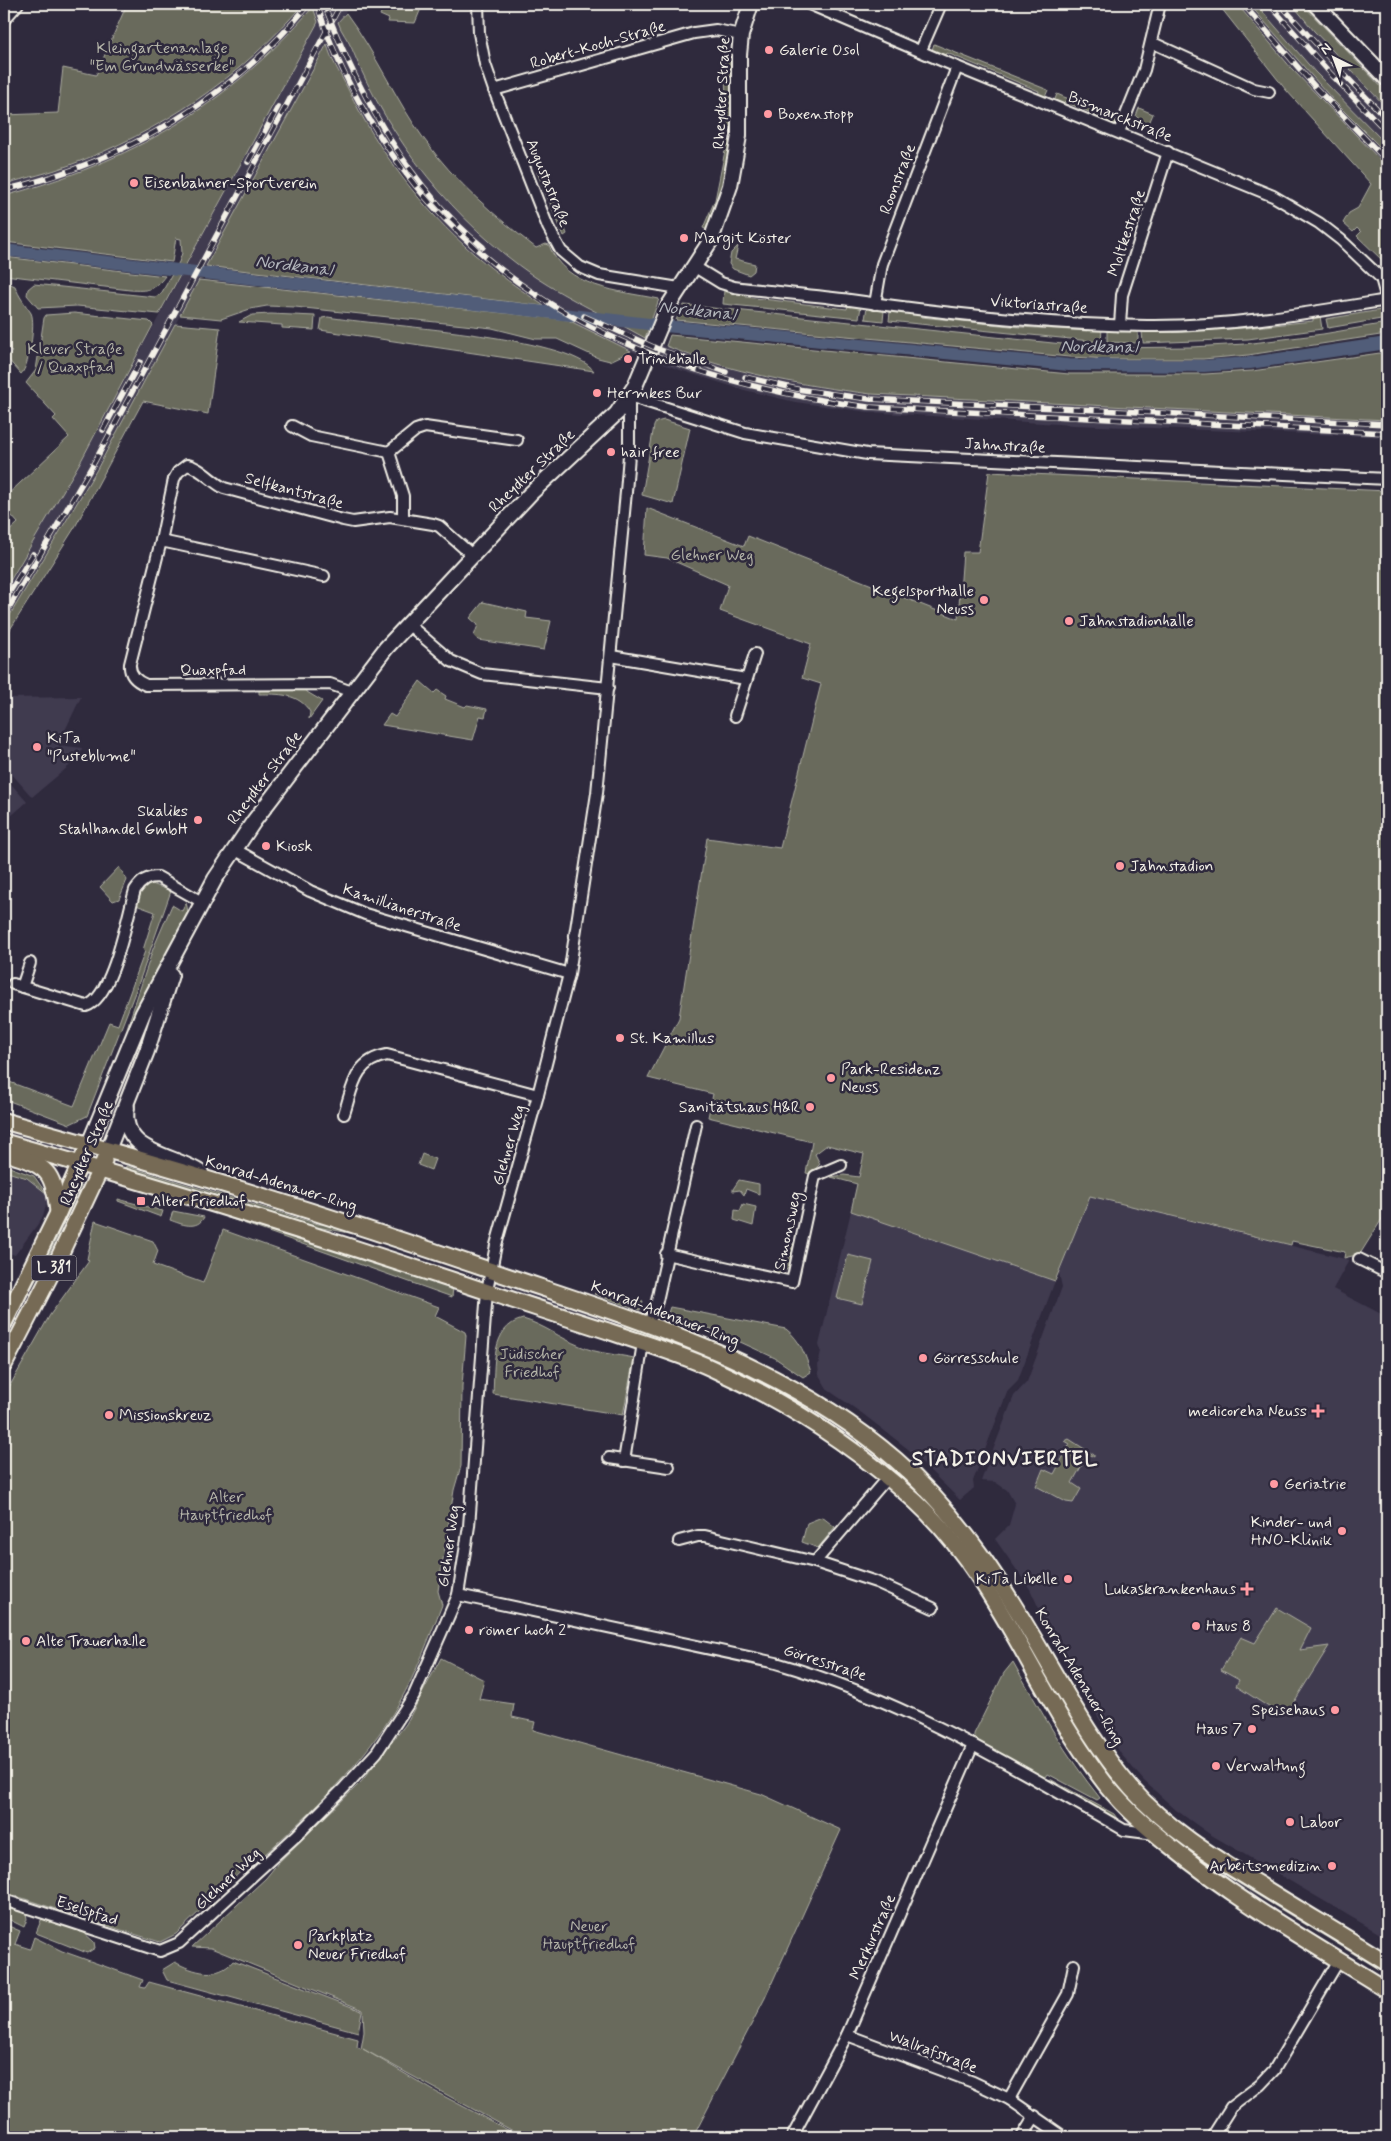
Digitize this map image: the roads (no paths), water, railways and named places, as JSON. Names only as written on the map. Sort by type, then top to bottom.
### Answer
[{"type":"main road","name":"Rheydter Straße","points":[[4,1323],[58,1213],[89,1144],[143,1013],[181,946],[202,902],[234,849],[352,692],[408,624],[530,494],[599,432],[617,413],[629,396],[646,364],[667,310],[679,288],[695,267],[718,225],[735,167],[739,136],[739,55],[741,35],[751,4]]},
{"type":"main road","points":[[1315,4],[1387,79]]},
{"type":"main road","name":"Rheydter Straße","points":[[4,1364],[52,1272],[100,1170],[129,1099],[181,946]]},
{"type":"main road","points":[[129,1099],[128,1122],[137,1141],[155,1153],[195,1169],[214,1182]]},
{"type":"main road","name":"Konrad-Adenauer-Ring","points":[[4,1121],[89,1144],[322,1214],[491,1270],[649,1324],[715,1350],[804,1394],[852,1424],[897,1460],[928,1490],[974,1544],[1004,1588],[1085,1724],[1115,1768],[1143,1801],[1215,1857],[1387,1963]]},
{"type":"main road","name":"Konrad-Adenauer-Ring","points":[[4,1142],[310,1233],[708,1366],[748,1386],[841,1442],[918,1504],[959,1550],[990,1597],[1094,1770],[1120,1801],[1155,1834],[1224,1888],[1387,1990]]},
{"type":"main road","points":[[4,1152],[32,1160],[43,1167],[52,1178],[56,1189],[58,1213]]},
{"type":"street","points":[[4,20],[18,4]]},
{"type":"street","name":"Augustastraße","points":[[478,4],[479,33],[485,64],[548,227],[561,251],[580,267],[598,275],[679,288]]},
{"type":"street","name":"Bismarckstraße","points":[[809,4],[921,50],[957,67],[1274,196],[1319,223],[1341,240],[1381,278],[1387,300]]},
{"type":"street","points":[[921,50],[941,4]]},
{"type":"street","points":[[1119,132],[1144,70],[1160,4]]},
{"type":"street","name":"Robert-Koch-Straße","points":[[494,90],[694,33],[716,30],[741,35]]},
{"type":"street","points":[[1152,42],[1254,89],[1269,92]]},
{"type":"street","name":"Roonstraße","points":[[875,304],[882,264],[957,67]]},
{"type":"street","name":"Moltkestraße","points":[[1120,325],[1122,295],[1168,152]]},
{"type":"street","name":"Viktoriastraße","points":[[695,267],[721,283],[734,287],[1022,320],[1120,325],[1148,326],[1244,320],[1312,313],[1387,300]]},
{"type":"street","name":"Jahnstraße","points":[[629,396],[745,433],[867,454],[1387,479]]},
{"type":"street","name":"Glehner Weg","points":[[160,1951],[185,1939],[344,1788],[377,1752],[414,1695],[458,1595],[469,1526],[487,1291],[568,974],[597,793],[629,455],[629,396]]},
{"type":"street","points":[[292,426],[311,436],[389,452]]},
{"type":"street","points":[[389,452],[416,430],[425,428],[517,440]]},
{"type":"street","points":[[389,452],[403,496],[404,519]]},
{"type":"street","name":"Selfkantstraße","points":[[142,621],[162,541],[174,479],[178,472],[187,466],[198,470],[212,482],[224,488],[343,520],[353,522],[390,517],[439,526],[472,555]]},
{"type":"street","points":[[162,541],[324,576]]},
{"type":"street","name":"Quaxpfad","points":[[142,621],[129,668],[131,674],[138,681],[146,685],[330,684],[352,692]]},
{"type":"street","points":[[408,624],[452,661],[482,674],[608,688]]},
{"type":"street","points":[[735,716],[755,654]]},
{"type":"street","points":[[611,656],[746,679]]},
{"type":"street","name":"Kamillianerstraße","points":[[234,849],[302,887],[364,914],[568,974]]},
{"type":"street","points":[[30,963],[18,986],[86,1006],[94,1004],[101,996],[114,965],[135,890],[144,880],[150,876],[158,876],[202,902]]},
{"type":"street","name":"Glehner Weg","points":[[344,1114],[362,1066],[374,1057],[386,1054],[538,1095]]},
{"type":"street","points":[[649,1324],[696,1125]]},
{"type":"street","name":"Simonsweg","points":[[666,1254],[792,1282],[815,1176],[841,1165]]},
{"type":"street","points":[[1359,1259],[1387,1273]]},
{"type":"street","points":[[624,1461],[643,1343]]},
{"type":"street","points":[[609,1458],[669,1467]]},
{"type":"street","points":[[815,1562],[887,1478]]},
{"type":"street","points":[[679,1541],[705,1536],[815,1562],[876,1582],[932,1608]]},
{"type":"street","name":"Görresstraße","points":[[458,1595],[776,1663],[818,1674],[923,1717],[1124,1830],[1155,1834]]},
{"type":"street","name":"Merkurstraße","points":[[792,2137],[846,2035],[973,1745]]},
{"type":"street","name":"Eselspfad","points":[[4,1900],[160,1951]]},
{"type":"street","points":[[1212,2137],[1231,2107],[1260,2085],[1274,2070],[1339,1960]]},
{"type":"street","points":[[1009,2098],[1068,1994],[1074,1965]]},
{"type":"street","name":"Wallrafstraße","points":[[846,2035],[973,2082],[1009,2098],[1064,2137]]},
{"type":"street","points":[[1022,2137],[1035,2116]]},
{"type":"waterway","name":"Nordkanal","points":[[4,250],[675,327],[1069,365],[1204,366],[1250,363],[1387,343]]},
{"type":"railway","points":[[4,190],[48,178],[91,162],[132,144],[172,122],[210,97],[245,69],[278,38],[309,4]]},
{"type":"railway","points":[[317,4],[336,54],[359,102],[378,133],[422,194],[473,246],[529,290],[590,326],[656,355],[724,378],[795,395],[868,407],[1387,433]]},
{"type":"railway","points":[[4,616],[95,461],[341,4]]},
{"type":"railway","points":[[1243,4],[1317,89],[1387,161]]},
{"type":"railway","points":[[1269,4],[1331,74],[1387,132]]},
{"type":"railway","points":[[1280,4],[1387,119]]},
{"type":"railway","points":[[327,12],[356,77],[390,140],[432,197],[456,223],[483,247]]},
{"type":"railway","points":[[248,162],[278,107]]},
{"type":"railway","points":[[584,316],[658,349],[726,372]]},
{"type":"railway","points":[[103,430],[140,362]]},
{"type":"railway","points":[[745,377],[797,389],[869,399],[1387,424]]},
{"type":"railway","points":[[4,601],[33,554]]},
{"type":"place","name":"Galerie Osol","points":[[769,50]]},
{"type":"place","name":"Boxenstopp","points":[[768,114]]},
{"type":"place","name":"Eisenbahner-Sportverein","points":[[134,183]]},
{"type":"place","name":"Margit Köster","points":[[684,238]]},
{"type":"place","name":"Trinkhalle","points":[[628,359]]},
{"type":"place","name":"Hermkes Bur","points":[[597,393]]},
{"type":"place","name":"hair free","points":[[611,452]]},
{"type":"place","name":"Kegelsporthalle Neuss","points":[[984,600]]},
{"type":"place","name":"Jahnstadionhalle","points":[[1069,621]]},
{"type":"place","name":"KiTa \"Pusteblume\"","points":[[37,747]]},
{"type":"place","name":"Skaliks Stahlhandel GmbH","points":[[198,820]]},
{"type":"place","name":"Kiosk","points":[[266,846]]},
{"type":"place","name":"Jahnstadion","points":[[1120,866]]},
{"type":"place","name":"St. Kamillus","points":[[620,1038]]},
{"type":"place","name":"Park-Residenz Neuss","points":[[831,1078]]},
{"type":"place","name":"Sanitätshaus H&R","points":[[810,1107]]},
{"type":"place","name":"Alter Friedhof","points":[[141,1201]]},
{"type":"place","name":"Görresschule","points":[[923,1358]]},
{"type":"place","name":"medicoreha Neuss","points":[[1318,1411]]},
{"type":"place","name":"Missionskreuz","points":[[109,1415]]},
{"type":"place","name":"Geriatrie","points":[[1274,1484]]},
{"type":"place","name":"Kinder- und HNO-Klinik","points":[[1342,1531]]},
{"type":"place","name":"KiTa Libelle","points":[[1068,1579]]},
{"type":"place","name":"Lukaskrankenhaus","points":[[1247,1589]]},
{"type":"place","name":"Haus 8","points":[[1196,1626]]},
{"type":"place","name":"römer hoch 2","points":[[469,1630]]},
{"type":"place","name":"Alte Trauerhalle","points":[[26,1641]]},
{"type":"place","name":"Speisehaus","points":[[1335,1710]]},
{"type":"place","name":"Haus 7","points":[[1252,1729]]},
{"type":"place","name":"Verwaltung","points":[[1216,1766]]},
{"type":"place","name":"Labor","points":[[1290,1822]]},
{"type":"place","name":"Arbeitsmedizin","points":[[1332,1866]]},
{"type":"place","name":"Parkplatz Neuer Friedhof","points":[[298,1945]]},
{"type":"district","name":"STADIONVIERTEL","points":[[1005,1459]]},
{"type":"park label","name":"Kleingartenanlage \"Em Grundwässerke\"","points":[[162,57]]},
{"type":"park label","name":"Klever Straße / Quaxpfad","points":[[75,358]]},
{"type":"park label","name":"Jüdischer Friedhof","points":[[532,1363]]},
{"type":"park label","name":"Alter Hauptfriedhof","points":[[226,1506]]},
{"type":"park label","name":"Neuer Hauptfriedhof","points":[[589,1935]]}]
